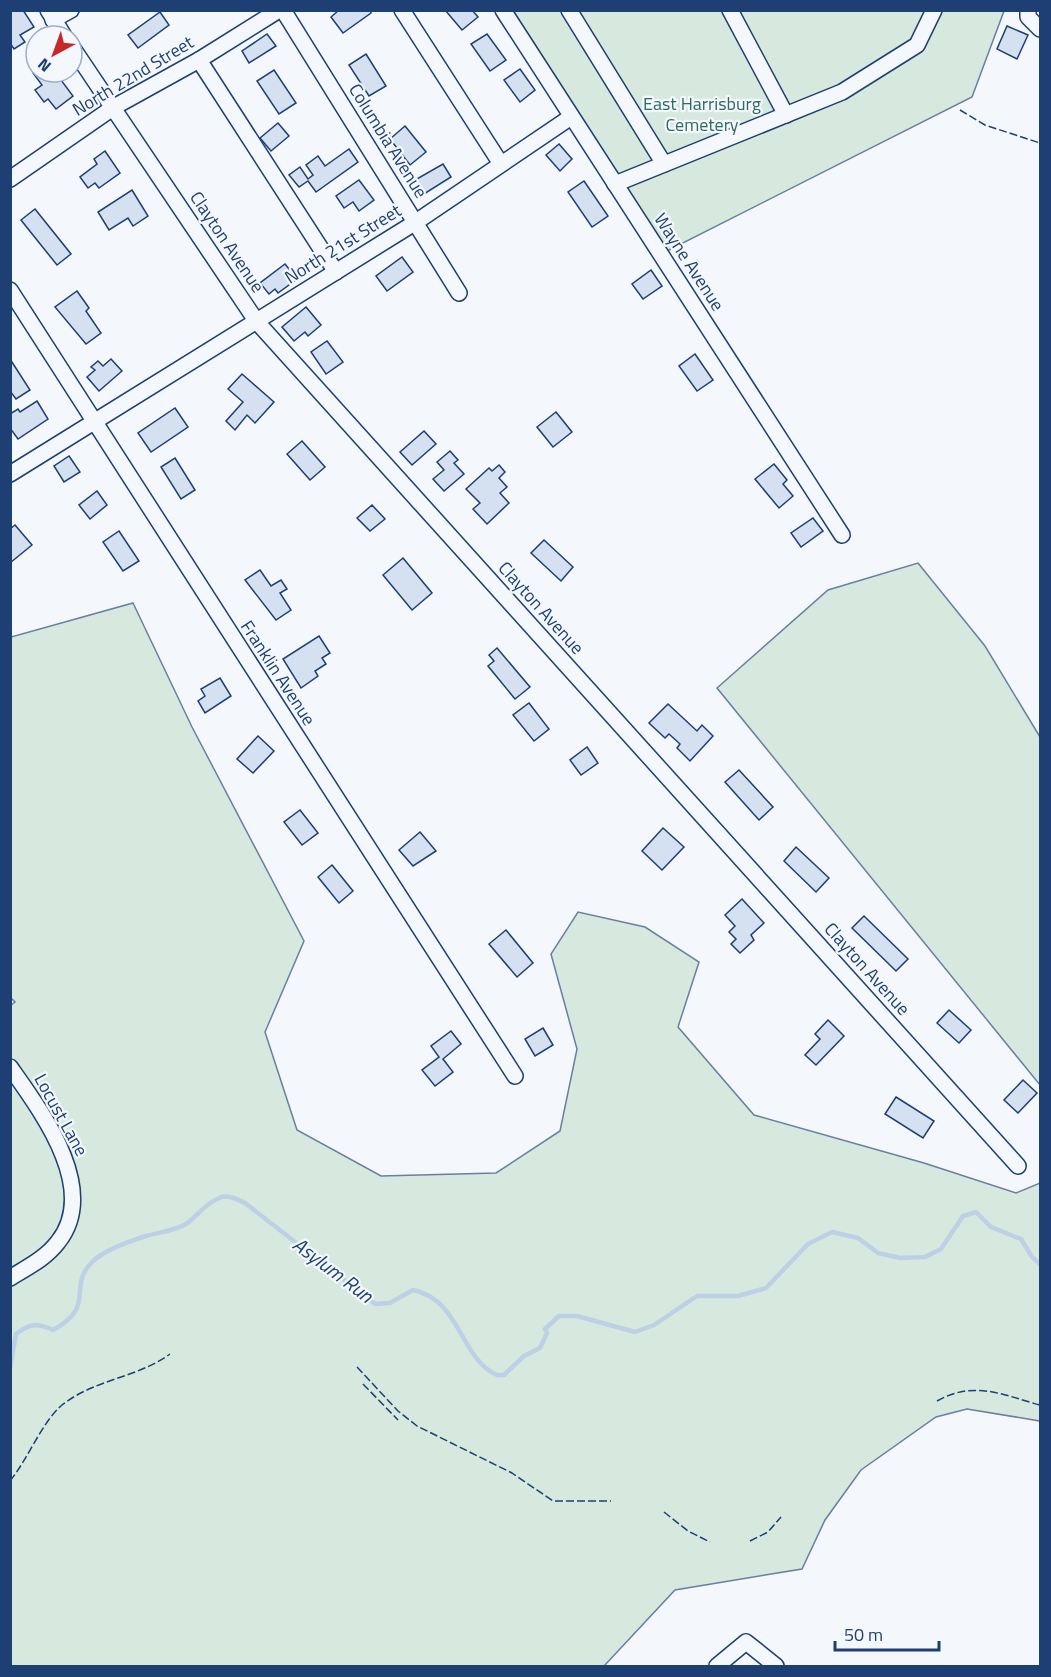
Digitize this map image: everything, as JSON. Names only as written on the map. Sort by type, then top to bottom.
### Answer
[{"type":"street","points":[[51,15],[71,10]]},
{"type":"street","name":"North 22nd Street","points":[[10,179],[114,107],[199,60],[281,10]]},
{"type":"street","name":"Columbia Avenue","points":[[281,10],[459,293]]},
{"type":"street","points":[[402,10],[501,164]]},
{"type":"street","name":"Wayne Avenue","points":[[503,10],[842,535]]},
{"type":"street","points":[[569,10],[664,164]]},
{"type":"street","points":[[730,10],[786,115]]},
{"type":"street","points":[[615,184],[842,92],[917,45],[934,10]]},
{"type":"street","points":[[1028,10],[1028,16],[1041,29]]},
{"type":"street","points":[[199,60],[336,272]]},
{"type":"street","name":"Clayton Avenue","points":[[84,64],[257,322],[1018,1166]]},
{"type":"street","name":"North 21st Street","points":[[10,474],[416,222],[571,117]]},
{"type":"street","name":"Franklin Avenue","points":[[10,290],[515,1076]]},
{"type":"street","name":"Locust Lane","points":[[10,1067],[60,1148],[71,1174],[73,1197],[70,1219],[59,1241],[41,1259],[10,1278]]},
{"type":"street","points":[[717,1666],[746,1642],[776,1666]]},
{"type":"green space","name":"East Harrisburg Cemetery","points":[[513,11],[1004,11],[972,97],[667,251]]},
{"type":"green space","points":[[918,563],[985,646],[1040,737],[1040,1085],[717,688],[828,590]]},
{"type":"green space","points":[[133,603],[192,727],[304,941],[265,1032],[297,1130],[381,1176],[496,1173],[560,1131],[577,1049],[551,954],[578,912],[645,927],[699,962],[678,1027],[754,1115],[924,1163],[1016,1193],[1040,1183],[1040,1421],[967,1409],[936,1417],[861,1470],[825,1520],[802,1569],[675,1590],[604,1666],[11,1666],[10,1006],[15,1002],[10,997],[11,637]]},
{"type":"building","points":[[10,10],[23,10],[32,24],[24,24],[24,33],[20,35],[24,43],[14,49],[10,43]]},
{"type":"building","points":[[339,10],[370,10],[371,13],[343,33],[331,17]]},
{"type":"building","points":[[445,10],[472,10],[478,17],[462,30]]},
{"type":"building","points":[[160,12],[169,25],[138,48],[128,35]]},
{"type":"building","points":[[1007,26],[1028,35],[1017,59],[997,49]]},
{"type":"building","points":[[267,34],[276,46],[249,63],[242,51]]},
{"type":"building","points":[[487,34],[506,60],[490,71],[471,44]]},
{"type":"building","points":[[366,54],[386,86],[369,96],[349,65]]},
{"type":"building","points":[[520,69],[535,90],[520,102],[504,80]]},
{"type":"building","points":[[274,70],[296,103],[279,114],[257,81]]},
{"type":"building","points":[[64,84],[73,96],[56,109],[48,99],[44,102],[35,90],[42,85]]},
{"type":"building","points":[[278,123],[289,136],[271,151],[260,138]]},
{"type":"building","points":[[405,126],[426,152],[410,165],[390,139]]},
{"type":"building","points":[[559,144],[572,159],[560,171],[546,155]]},
{"type":"building","points":[[349,149],[358,162],[316,192],[308,181],[299,187],[289,175],[300,167],[308,179],[313,175],[306,165],[318,156],[325,166]]},
{"type":"building","points":[[105,151],[120,173],[99,188],[95,183],[88,188],[80,177],[97,164],[94,159]]},
{"type":"building","points":[[443,164],[451,177],[424,194],[415,180]]},
{"type":"building","points":[[359,180],[374,200],[359,211],[353,202],[344,208],[336,196]]},
{"type":"building","points":[[584,181],[608,216],[592,227],[568,192]]},
{"type":"building","points":[[132,190],[148,216],[133,226],[128,218],[109,230],[98,212]]},
{"type":"building","points":[[35,209],[71,254],[57,265],[21,220]]},
{"type":"building","points":[[402,257],[413,272],[387,291],[376,276]]},
{"type":"building","points":[[285,264],[297,279],[278,293],[275,289],[269,294],[260,283]]},
{"type":"building","points":[[651,270],[662,286],[643,299],[632,284]]},
{"type":"building","points":[[77,291],[89,308],[86,311],[101,333],[86,344],[55,307]]},
{"type":"building","points":[[306,307],[321,325],[308,336],[305,332],[294,341],[282,327]]},
{"type":"building","points":[[327,341],[343,362],[326,374],[311,352]]},
{"type":"building","points":[[695,354],[713,380],[697,391],[679,366]]},
{"type":"building","points":[[10,359],[30,390],[16,399],[10,391]]},
{"type":"building","points":[[111,359],[122,371],[99,391],[87,377],[95,370],[91,367],[98,361],[103,366]]},
{"type":"building","points":[[242,374],[274,402],[255,423],[247,415],[235,430],[226,421],[243,402],[228,389]]},
{"type":"building","points":[[37,401],[48,419],[18,439],[10,428],[10,414],[18,409],[20,412]]},
{"type":"building","points":[[175,408],[188,427],[151,452],[138,433]]},
{"type":"building","points":[[556,412],[572,432],[553,447],[537,427]]},
{"type":"building","points":[[424,431],[436,444],[412,465],[400,452]]},
{"type":"building","points":[[302,441],[325,467],[310,480],[287,454]]},
{"type":"building","points":[[450,451],[458,460],[454,463],[464,474],[444,491],[433,479],[444,470],[437,462]]},
{"type":"building","points":[[69,456],[80,472],[64,482],[54,466]]},
{"type":"building","points":[[175,458],[195,490],[181,499],[161,467]]},
{"type":"building","points":[[774,464],[787,480],[783,484],[793,496],[779,508],[755,479]]},
{"type":"building","points":[[499,465],[505,472],[499,478],[507,487],[500,493],[509,503],[487,524],[473,509],[480,503],[466,489],[489,468],[492,471]]},
{"type":"building","points":[[97,491],[107,505],[90,519],[79,505]]},
{"type":"building","points":[[372,505],[385,519],[370,531],[357,518]]},
{"type":"building","points":[[813,518],[823,531],[801,547],[791,533]]},
{"type":"building","points":[[15,525],[32,545],[10,563],[10,529]]},
{"type":"building","points":[[119,531],[139,561],[123,571],[103,542]]},
{"type":"building","points":[[544,540],[573,567],[561,581],[531,553]]},
{"type":"building","points":[[403,558],[432,593],[412,610],[383,575]]},
{"type":"building","points":[[260,570],[271,586],[281,580],[287,589],[280,593],[291,610],[276,620],[245,580]]},
{"type":"building","points":[[319,636],[330,653],[322,658],[326,664],[315,671],[318,676],[301,688],[283,659]]},
{"type":"building","points":[[497,648],[530,687],[515,699],[488,666],[494,661],[489,655]]},
{"type":"building","points":[[220,678],[231,696],[205,713],[198,701],[205,696],[201,689]]},
{"type":"building","points":[[529,703],[549,729],[534,741],[513,715]]},
{"type":"building","points":[[668,704],[697,731],[702,725],[713,736],[690,761],[677,748],[680,744],[669,734],[665,738],[649,723]]},
{"type":"building","points":[[258,736],[274,751],[253,773],[237,759]]},
{"type":"building","points":[[587,747],[598,763],[581,775],[570,760]]},
{"type":"building","points":[[739,770],[773,807],[759,820],[725,782]]},
{"type":"building","points":[[300,810],[318,833],[302,845],[284,822]]},
{"type":"building","points":[[663,828],[684,847],[662,870],[642,851]]},
{"type":"building","points":[[420,832],[436,851],[413,866],[399,850]]},
{"type":"building","points":[[796,847],[829,878],[816,892],[784,861]]},
{"type":"building","points":[[332,865],[353,891],[339,903],[318,877]]},
{"type":"building","points":[[742,899],[764,923],[751,935],[754,940],[740,953],[731,944],[736,939],[729,932],[735,926],[725,915]]},
{"type":"building","points":[[864,916],[908,959],[896,971],[852,928]]},
{"type":"building","points":[[506,930],[533,963],[517,977],[489,944]]},
{"type":"building","points":[[949,1010],[971,1030],[959,1043],[937,1023]]},
{"type":"building","points":[[828,1020],[844,1036],[816,1065],[805,1055],[820,1039],[815,1034]]},
{"type":"building","points":[[543,1028],[553,1045],[535,1056],[525,1039]]},
{"type":"building","points":[[451,1031],[461,1044],[443,1059],[453,1072],[435,1086],[422,1070],[439,1057],[431,1046]]},
{"type":"building","points":[[1023,1080],[1037,1093],[1018,1113],[1004,1100]]},
{"type":"building","points":[[896,1097],[934,1121],[923,1138],[885,1114]]},
{"type":"waterway","name":"Asylum Run","points":[[10,1368],[16,1334],[34,1325],[53,1330],[66,1321],[78,1305],[85,1271],[97,1258],[132,1240],[182,1226],[210,1203],[226,1197],[245,1203],[375,1304],[390,1303],[413,1290],[429,1296],[451,1317],[475,1357],[497,1375],[504,1375],[524,1356],[540,1348],[547,1333],[545,1329],[559,1316],[577,1316],[635,1332],[654,1325],[697,1296],[738,1296],[766,1288],[808,1244],[832,1232],[858,1238],[878,1253],[900,1258],[925,1257],[941,1249],[963,1216],[976,1212],[991,1227],[1021,1239],[1032,1257],[1040,1264]]},
{"type":"fence","points":[[960,110],[985,125],[1040,143]]},
{"type":"fence","points":[[10,1481],[48,1421],[62,1405],[88,1389],[144,1368],[170,1354]]},
{"type":"fence","points":[[357,1367],[398,1411],[417,1426],[512,1473],[553,1501],[611,1501]]},
{"type":"fence","points":[[363,1384],[398,1420]]},
{"type":"fence","points":[[937,1401],[964,1391],[976,1390],[1001,1394],[1040,1405]]},
{"type":"fence","points":[[664,1512],[688,1531],[710,1542]]},
{"type":"fence","points":[[750,1541],[768,1532],[781,1517]]}]
